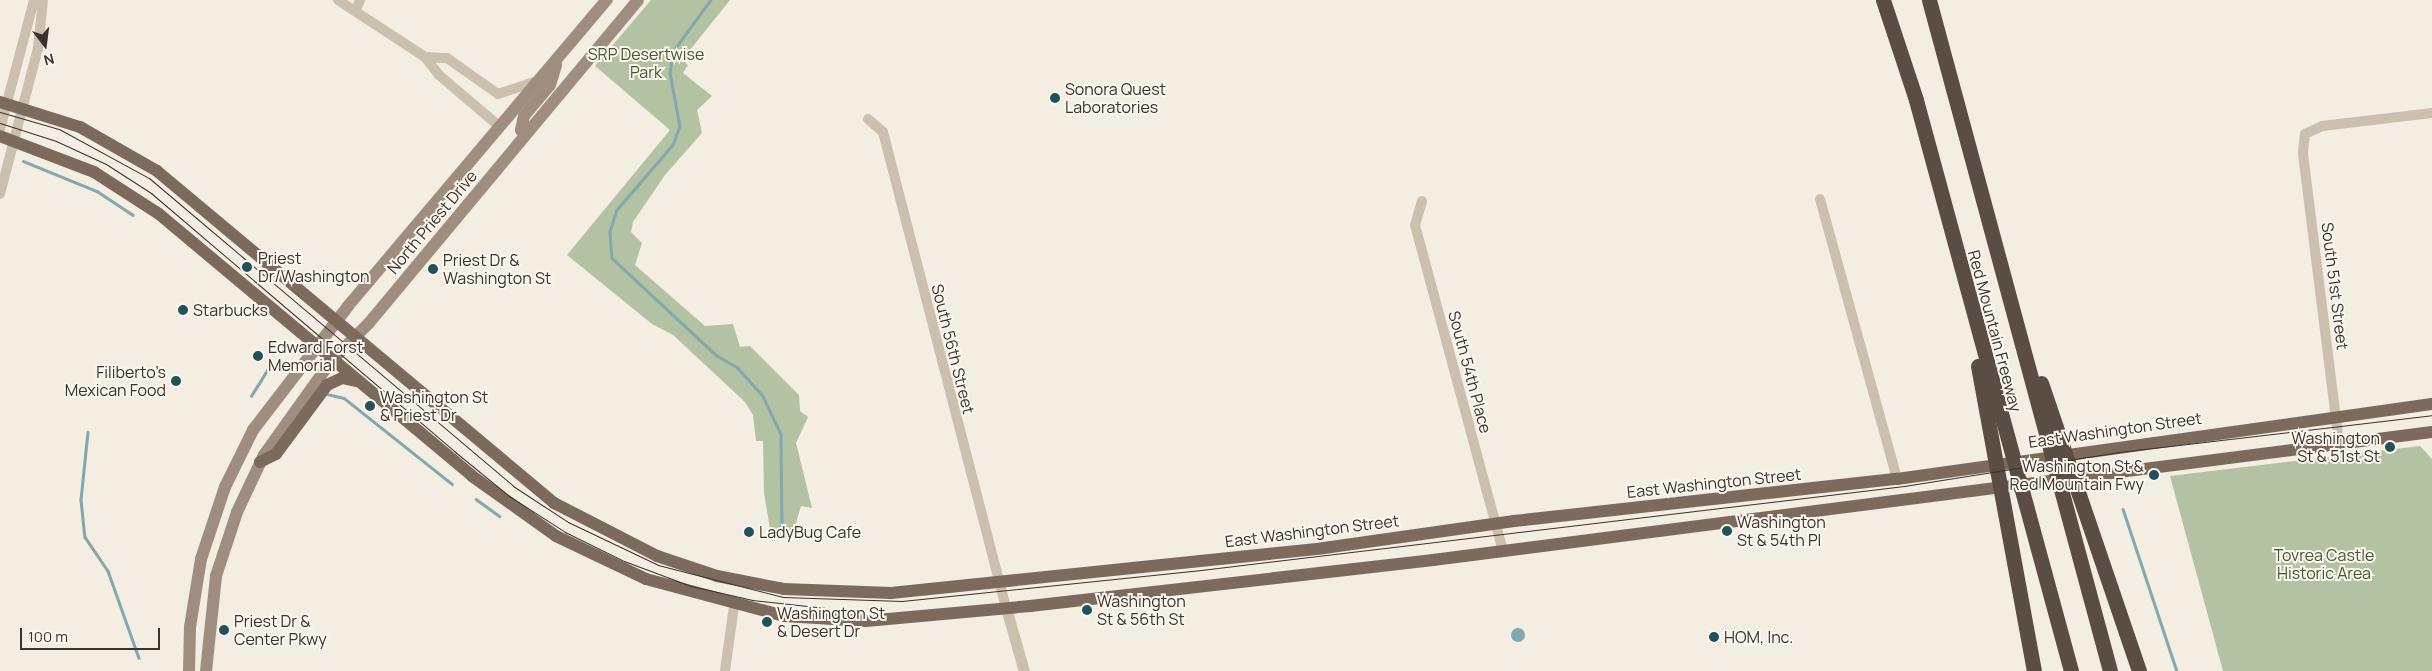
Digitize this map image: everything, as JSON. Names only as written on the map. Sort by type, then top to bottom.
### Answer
[{"type":"highway","name":"Red Mountain Freeway","points":[[1883,0],[1916,100],[1971,308],[1994,421],[2030,527],[2071,671]]},
{"type":"highway","name":"Red Mountain Freeway","points":[[1929,0],[2026,347],[2048,413],[2077,520],[2110,671]]},
{"type":"highway","points":[[1994,421],[2009,533],[2034,671]]},
{"type":"highway","points":[[2077,520],[2139,671]]},
{"type":"main road","name":"North Priest Drive","points":[[190,671],[196,585],[219,501],[245,443],[315,347],[607,0]]},
{"type":"main road","name":"North Priest Drive","points":[[206,671],[216,576],[237,512],[260,462],[332,360],[355,337],[638,0]]},
{"type":"main road","points":[[525,135],[521,130],[524,116],[550,85],[557,61]]},
{"type":"main road","name":"East Washington Street","points":[[4,103],[80,127],[145,163],[355,337],[524,482],[598,530],[658,556],[739,581],[819,592],[890,593],[1000,586],[1324,548],[1495,524],[1897,479],[2335,415],[2432,404]]},
{"type":"main road","points":[[0,136],[58,156],[123,188],[488,489],[556,536],[646,579],[734,606],[801,618],[866,621],[1006,608],[1503,551],[2432,432]]},
{"type":"main road","points":[[260,462],[276,454],[327,385],[342,378],[358,382]]},
{"type":"street","points":[[0,129],[4,103],[34,0]]},
{"type":"street","points":[[0,194],[24,108],[43,0]]},
{"type":"street","points":[[338,0],[425,57],[438,75],[500,127]]},
{"type":"street","points":[[356,10],[360,0]]},
{"type":"street","points":[[425,57],[447,58],[498,94],[541,80]]},
{"type":"street","name":"South 51st Street","points":[[2339,443],[2303,152],[2305,134],[2322,126],[2432,113]]},
{"type":"street","name":"South 56th Street","points":[[868,118],[883,132],[1006,608]]},
{"type":"street","points":[[1820,199],[1897,479]]},
{"type":"street","name":"South 54th Place","points":[[1422,201],[1415,225],[1503,551]]},
{"type":"street","points":[[725,671],[734,606]]},
{"type":"street","points":[[1006,608],[1024,671]]},
{"type":"green space","name":"SRP Desertwise Park","points":[[651,0],[730,0],[682,60],[688,65],[683,73],[712,96],[697,110],[702,133],[665,175],[633,222],[631,232],[642,243],[635,265],[705,326],[733,324],[740,347],[750,346],[799,395],[800,411],[808,417],[796,443],[812,508],[801,506],[792,536],[772,541],[764,493],[763,441],[756,441],[753,415],[745,402],[673,335],[652,324],[567,255],[670,130],[595,66]]},
{"type":"green space","name":"Tovrea Castle Historic Area","points":[[2420,446],[2432,459],[2432,671],[2223,671],[2170,476]]},
{"type":"water","points":[[1515,628],[1521,628],[1525,635],[1521,642],[1515,642],[1511,638],[1511,632]]},
{"type":"waterway","points":[[711,0],[673,52],[670,73],[680,126],[673,145],[617,210],[610,232],[612,258],[716,355],[737,367],[763,396],[781,434],[782,528]]},
{"type":"waterway","points":[[23,161],[97,191],[133,215]]},
{"type":"waterway","points":[[251,396],[267,370]]},
{"type":"waterway","points":[[327,394],[344,398],[452,484]]},
{"type":"waterway","points":[[88,432],[81,500],[85,537],[108,571],[139,658]]},
{"type":"waterway","points":[[476,499],[499,516]]},
{"type":"waterway","points":[[2123,509],[2177,671]]},
{"type":"tram line","points":[[0,112],[59,129],[149,178],[513,486],[568,522],[658,565],[783,597],[902,601],[1201,570],[1904,486],[2119,452],[2432,415]]},
{"type":"tram line","points":[[0,123],[56,141],[106,164],[151,193],[454,451],[509,496],[565,532],[624,561],[691,586],[752,600],[826,608]]},
{"type":"place","name":"Sonora Quest Laboratories","points":[[1055,98]]},
{"type":"place","name":"Priest Dr/Washington","points":[[247,267]]},
{"type":"place","name":"Priest Dr & Washington St","points":[[433,269]]},
{"type":"place","name":"Starbucks","points":[[183,310]]},
{"type":"place","name":"Edward Forst Memorial","points":[[258,356]]},
{"type":"place","name":"Filiberto’s Mexican Food","points":[[176,381]]},
{"type":"place","name":"Washington St & Priest Dr","points":[[370,406]]},
{"type":"place","name":"Washington St & 51st St","points":[[2390,447]]},
{"type":"place","name":"Washington St & Red Mountain Fwy","points":[[2154,475]]},
{"type":"place","name":"Washington St & 54th Pl","points":[[1727,531]]},
{"type":"place","name":"LadyBug Cafe","points":[[749,532]]},
{"type":"place","name":"Washington St & 56th St","points":[[1087,610]]},
{"type":"place","name":"Washington St & Desert Dr","points":[[767,622]]},
{"type":"place","name":"Priest Dr & Center Pkwy","points":[[224,630]]},
{"type":"place","name":"HOM, Inc.","points":[[1714,637]]}]
